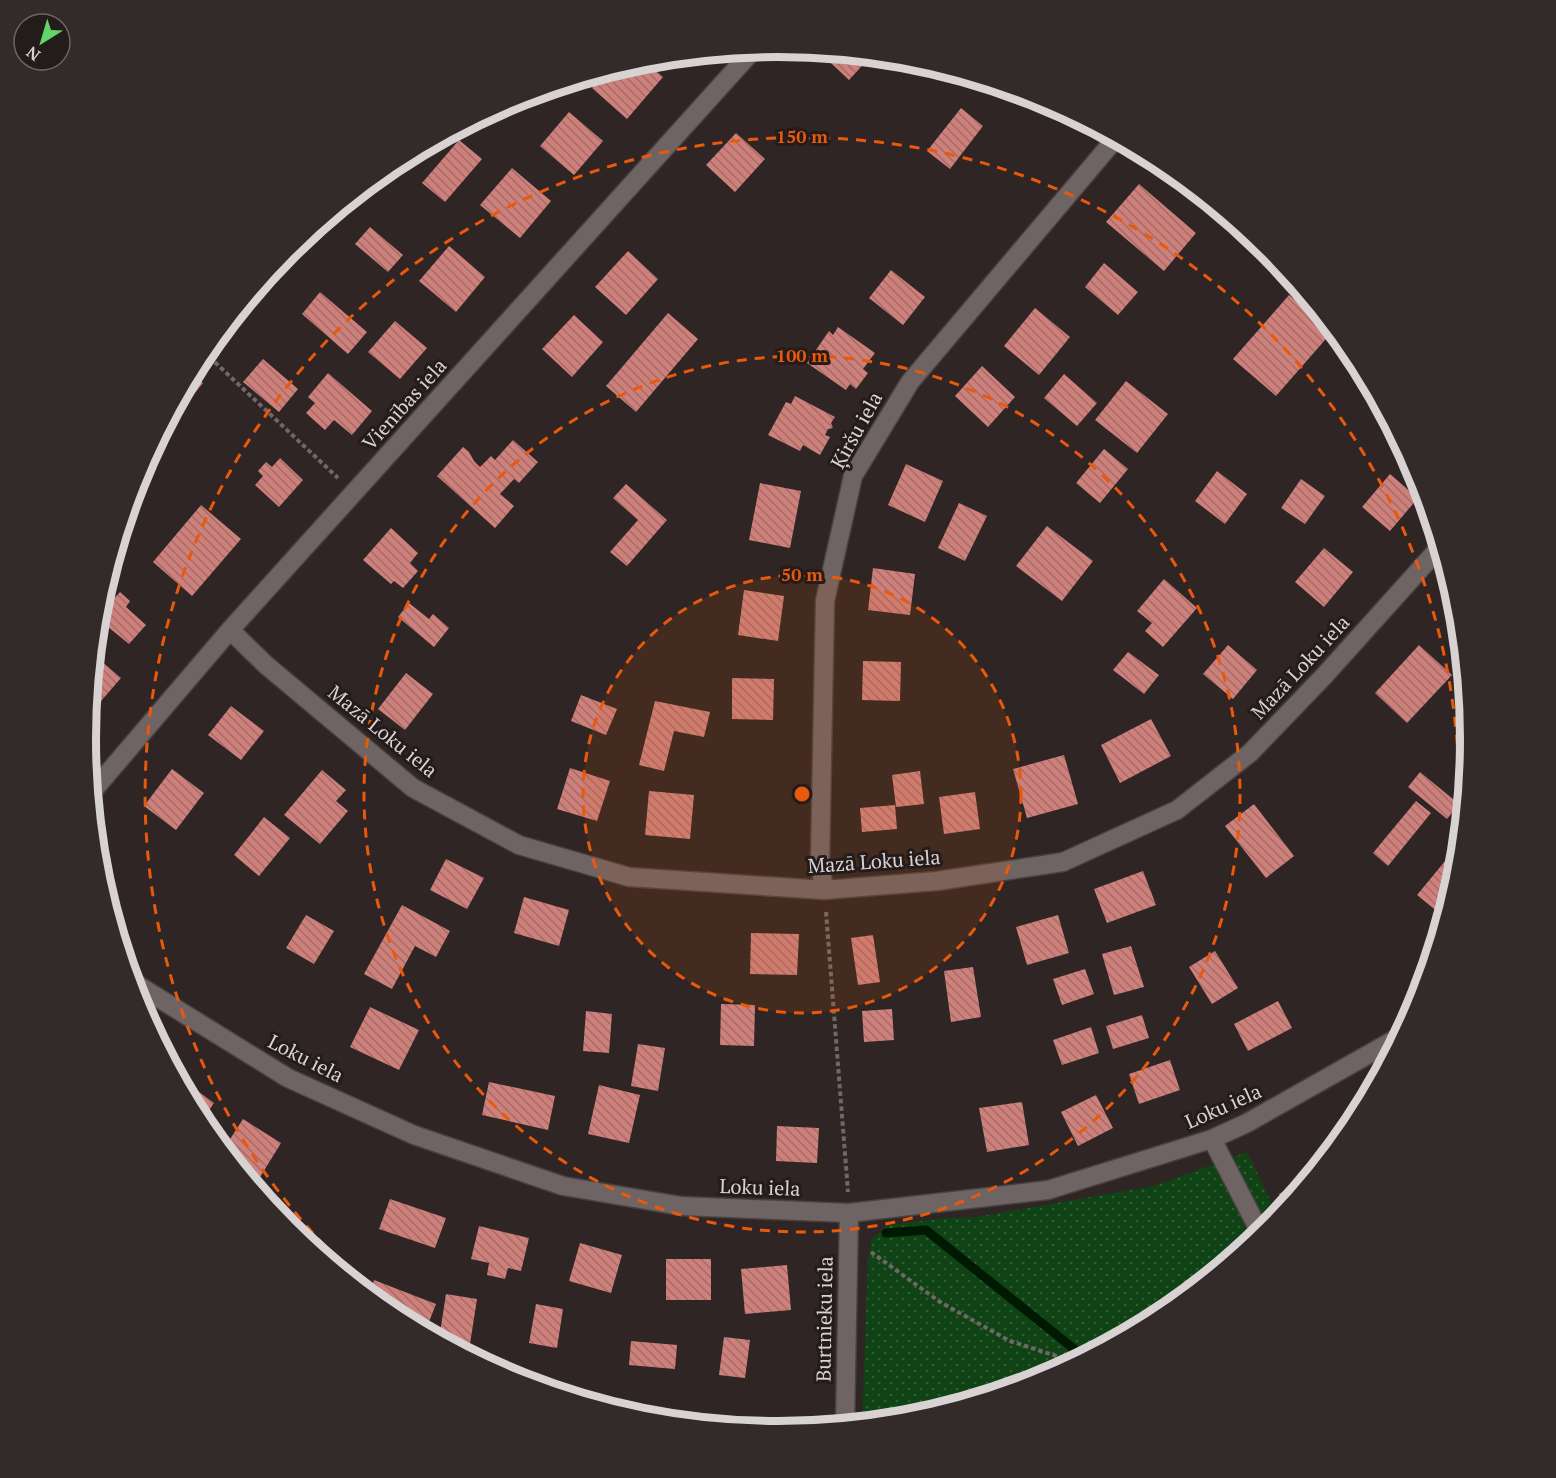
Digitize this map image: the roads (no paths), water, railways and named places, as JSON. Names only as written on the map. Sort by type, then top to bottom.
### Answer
[{"type":"street","name":"Vienības iela","points":[[97,786],[231,630],[746,58]]},
{"type":"street","name":"Ķiršu iela","points":[[824,890],[820,862],[825,601],[853,476],[909,382],[1111,144]]},
{"type":"street","name":"Mazā Loku iela","points":[[231,630],[266,665],[413,788],[519,845],[629,877],[824,890],[937,881],[1063,862],[1177,810],[1250,753],[1325,675],[1434,553]]},
{"type":"street","name":"Loku iela","points":[[144,989],[288,1078],[414,1135],[563,1186],[681,1206],[849,1213],[1048,1190],[1212,1139],[1247,1123],[1389,1043]]},
{"type":"street","points":[[1212,1139],[1256,1225]]},
{"type":"street","name":"Burtnieku iela","points":[[845,1417],[849,1213]]},
{"type":"waterway","points":[[886,1233],[926,1230],[1078,1352]]}]
